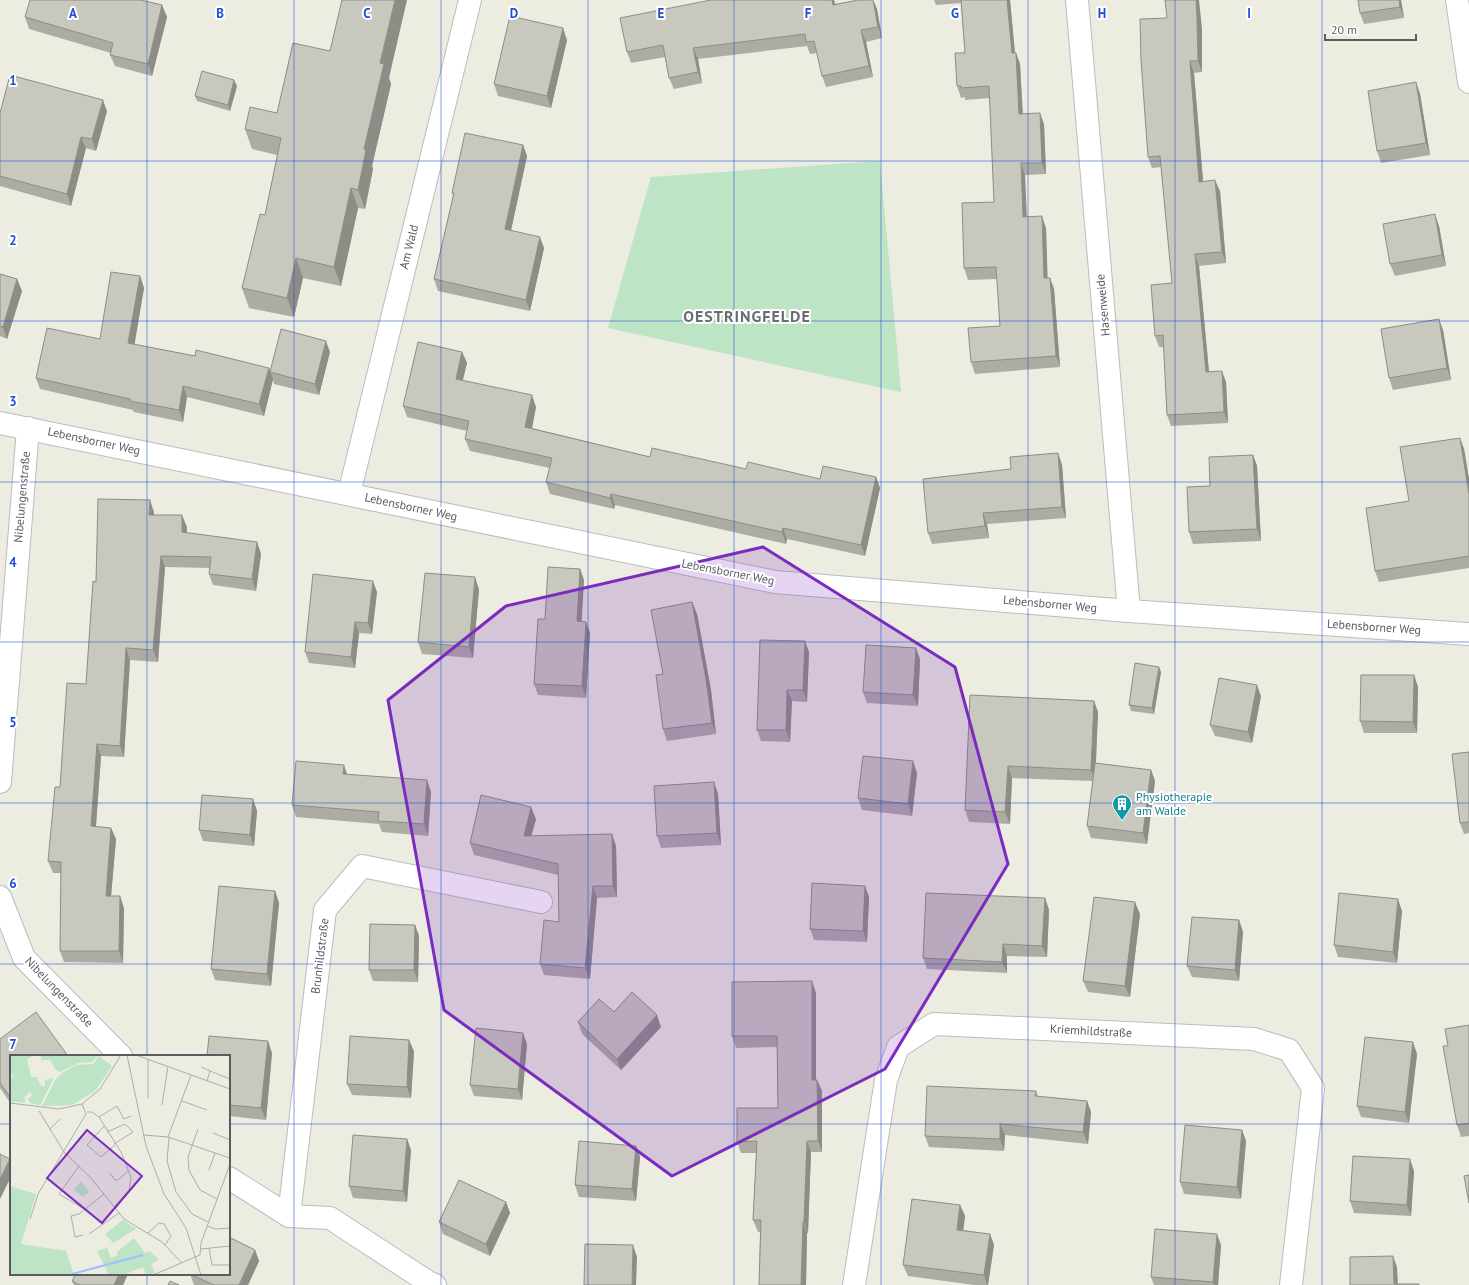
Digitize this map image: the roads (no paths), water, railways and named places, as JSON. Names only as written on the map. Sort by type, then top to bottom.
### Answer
[{"type":"street","name":"Hasenweide","points":[[1077,0],[1128,611]]},
{"type":"street","points":[[1457,0],[1469,82]]},
{"type":"street","name":"Am Wald","points":[[349,494],[474,1]]},
{"type":"street","name":"Lebensborner Weg","points":[[0,423],[775,582],[1128,611],[1469,634]]},
{"type":"street","name":"Nibelungenstraße","points":[[0,782],[28,428]]},
{"type":"street","name":"Brunhildstraße","points":[[289,1216],[325,910],[362,866],[541,902]]},
{"type":"street","name":"Nibelungenstraße","points":[[0,897],[24,958],[120,1055]]},
{"type":"street","name":"Kriemhildstraße","points":[[854,1285],[886,1080],[898,1046],[934,1024],[1254,1039],[1289,1050],[1312,1088],[1291,1285]]},
{"type":"street","points":[[230,1179],[289,1216],[330,1218],[428,1282],[435,1285]]},
{"type":"place","name":"Physiotherapie am Walde","points":[[1122,821]]},
{"type":"district","name":"OESTRINGFELDE","points":[[747,316]]}]
